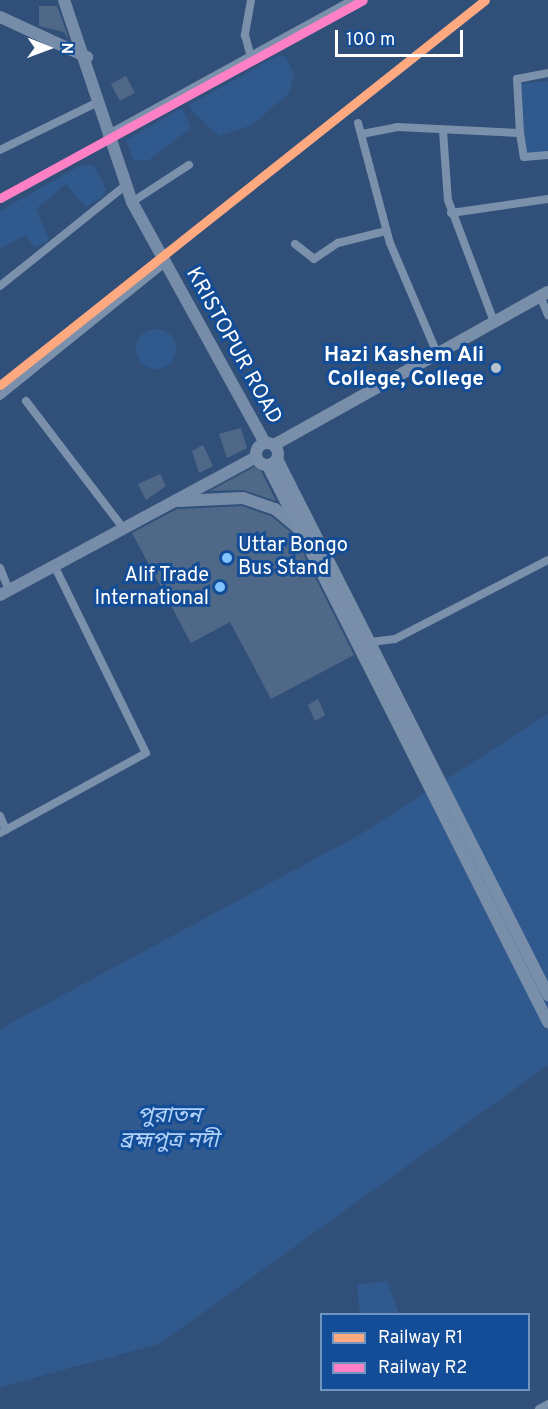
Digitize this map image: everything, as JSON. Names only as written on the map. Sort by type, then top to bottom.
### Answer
[{"type":"main road","name":"KRISTOPUR ROAD","points":[[64,0],[87,57],[107,135],[132,202],[272,453],[369,645]]},
{"type":"main road","points":[[0,17],[87,57]]},
{"type":"main road","points":[[4,593],[169,502],[256,458],[272,453],[544,294]]},
{"type":"main road","points":[[272,453],[436,351],[494,322]]},
{"type":"main road","name":"KRISTOPUR ROAD","points":[[272,453],[300,530],[369,645]]},
{"type":"main road","points":[[169,502],[243,498],[275,509],[300,530]]},
{"type":"main road","points":[[369,645],[548,995]]},
{"type":"main road","points":[[369,645],[548,1022]]},
{"type":"street","points":[[251,0],[244,36],[251,57]]},
{"type":"street","points":[[107,135],[251,57],[338,4],[353,0]]},
{"type":"street","points":[[548,73],[517,79],[520,133],[524,157],[548,156]]},
{"type":"street","points":[[0,150],[98,102]]},
{"type":"street","points":[[358,123],[387,231],[436,351]]},
{"type":"street","points":[[362,134],[397,127],[520,133]]},
{"type":"street","points":[[443,131],[451,213],[494,322]]},
{"type":"street","points":[[132,202],[189,165]]},
{"type":"street","points":[[0,286],[125,186]]},
{"type":"street","points":[[451,213],[548,200]]},
{"type":"street","points":[[295,244],[314,259],[338,243],[387,231]]},
{"type":"street","points":[[0,396],[165,263]]},
{"type":"street","points":[[544,294],[548,315]]},
{"type":"street","points":[[26,401],[123,528]]},
{"type":"street","points":[[369,645],[395,639],[548,560]]},
{"type":"street","points":[[0,816],[3,831],[146,753],[54,565]]},
{"type":"street","points":[[0,568],[4,593]]},
{"type":"street","points":[[540,1409],[548,1404]]},
{"type":"water","points":[[279,55],[286,57],[294,74],[289,93],[252,125],[219,136],[194,113],[189,105]]},
{"type":"water","points":[[548,81],[548,151],[525,154],[519,84]]},
{"type":"water","points":[[182,108],[191,128],[149,160],[134,160],[126,140]]},
{"type":"water","points":[[81,165],[94,166],[106,189],[102,197],[86,207],[66,184],[36,209],[49,240],[34,248],[26,235],[0,249],[0,211]]},
{"type":"water","points":[[156,329],[170,335],[176,349],[170,363],[156,369],[142,363],[136,349],[142,335]]},
{"type":"water","name":"পুরাতন ব্রহ্মপুত্র নদী","points":[[548,714],[548,1065],[159,1344],[0,1387],[0,1029],[361,834]]},
{"type":"water","points":[[387,1281],[399,1313],[360,1313],[357,1285]]},
{"type":"building","points":[[39,6],[57,6],[69,39],[64,32],[39,26]]},
{"type":"building","points":[[126,76],[135,93],[120,101],[111,84]]},
{"type":"building","points":[[241,428],[247,448],[227,458],[219,434]]},
{"type":"building","points":[[203,445],[213,466],[199,473],[192,451]]},
{"type":"building","points":[[258,465],[276,501],[243,490],[210,491]]},
{"type":"building","points":[[160,474],[166,486],[146,500],[138,484]]},
{"type":"building","points":[[242,506],[271,516],[294,535],[354,655],[271,699],[230,622],[191,643],[132,533],[177,509]]},
{"type":"building","points":[[318,699],[325,715],[315,721],[308,705]]},
{"type":"rail line","name":"R2","points":[[0,198],[363,0]]},
{"type":"rail line","name":"R1","points":[[0,385],[485,0]]},
{"type":"place","name":"Hazi Kashem Ali College, College","points":[[496,368]]},
{"type":"place","name":"Uttar Bongo Bus Stand","points":[[227,558]]},
{"type":"place","name":"Alif Trade International","points":[[220,587]]}]
